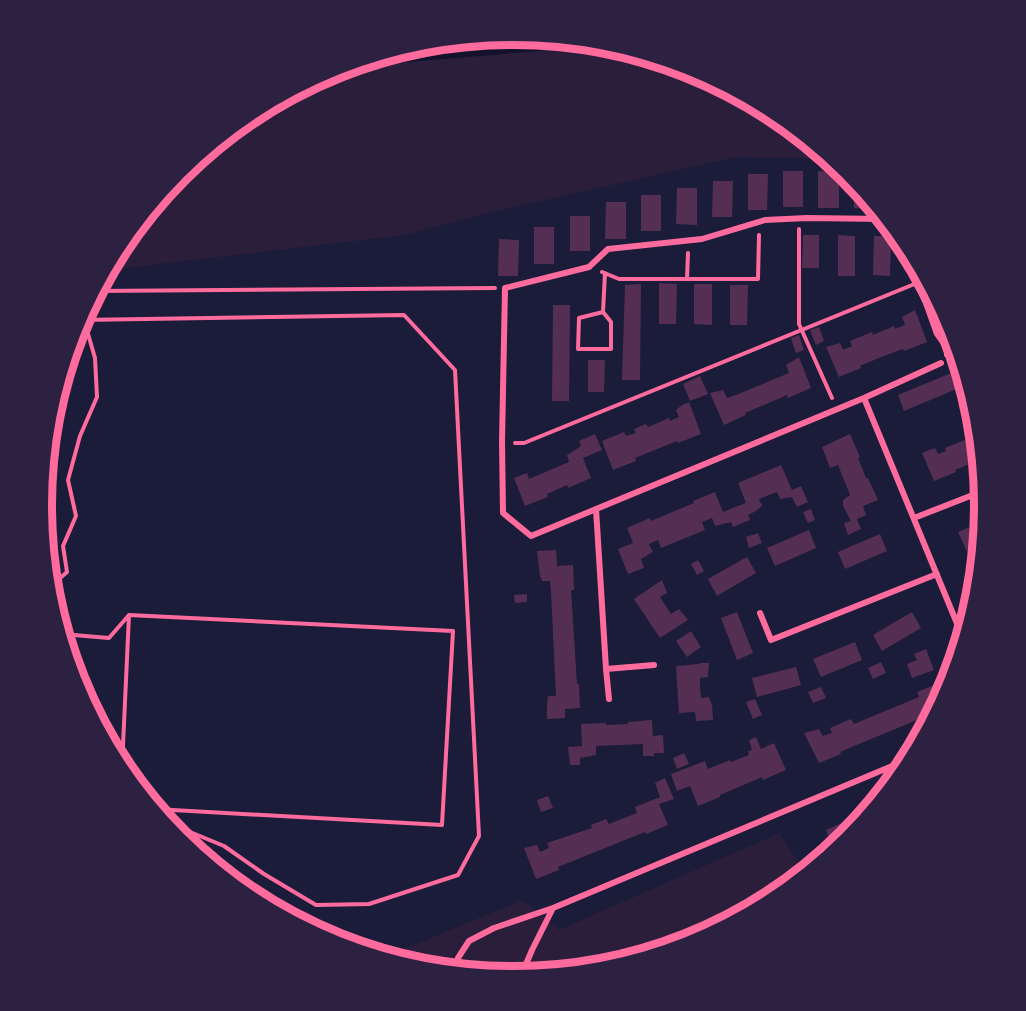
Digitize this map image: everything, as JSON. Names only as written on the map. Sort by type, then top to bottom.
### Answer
[{"type":"street","points":[[873,219],[765,220],[702,239],[608,249],[589,267],[505,288],[503,513],[531,536],[837,410],[941,363]]},
{"type":"street","points":[[864,398],[958,625]]},
{"type":"street","points":[[914,518],[974,494]]},
{"type":"street","points":[[596,509],[609,699]]},
{"type":"street","points":[[760,613],[771,640],[937,574]]},
{"type":"street","points":[[606,669],[654,665]]},
{"type":"street","points":[[458,962],[458,958],[469,941],[494,928],[553,908],[892,766]]},
{"type":"street","points":[[525,966],[553,908]]},
{"type":"path","points":[[799,219],[801,330],[837,410]]},
{"type":"path","points":[[589,267],[619,279],[758,279],[760,222]]},
{"type":"path","points":[[687,279],[688,240]]},
{"type":"path","points":[[603,312],[579,318],[578,349],[611,350],[611,322],[603,312],[604,273]]},
{"type":"path","points":[[502,442],[524,443],[916,283]]},
{"type":"path","points":[[106,291],[505,288]]},
{"type":"path","points":[[919,289],[936,334],[945,347]]},
{"type":"path","points":[[92,320],[404,315],[455,370],[479,836],[458,875],[369,904],[316,905],[264,874],[224,846],[187,831]]},
{"type":"path","points":[[58,580],[67,572],[63,546],[76,516],[68,480],[80,436],[98,397],[94,358],[86,333]]},
{"type":"path","points":[[941,363],[947,352]]},
{"type":"path","points":[[71,635],[109,638],[129,615]]},
{"type":"path","points":[[123,750],[129,615]]},
{"type":"path","points":[[129,615],[453,631],[442,825],[168,810]]},
{"type":"shaded area","points":[[552,47],[603,54],[661,69],[717,92],[769,123],[817,159],[736,157],[492,212],[405,235],[118,268],[167,202],[209,159],[233,140],[309,92],[365,69],[400,60]]},
{"type":"shaded area","points":[[779,833],[800,865],[769,888],[717,919],[661,942],[603,957],[543,965],[513,966],[453,962],[399,951],[523,900],[559,930]]},
{"type":"building","points":[[783,171],[803,171],[803,207],[783,207]]},
{"type":"building","points":[[818,171],[830,172],[839,180],[839,208],[818,208]]},
{"type":"building","points":[[748,174],[768,174],[767,210],[748,210]]},
{"type":"building","points":[[713,181],[733,181],[732,217],[712,217]]},
{"type":"building","points":[[677,188],[697,188],[697,225],[676,224]]},
{"type":"building","points":[[641,195],[661,195],[661,231],[641,231]]},
{"type":"building","points":[[854,196],[864,209],[854,208]]},
{"type":"building","points":[[606,202],[626,202],[626,239],[605,239]]},
{"type":"building","points":[[570,216],[590,216],[590,251],[570,251]]},
{"type":"building","points":[[534,227],[554,227],[554,264],[534,264]]},
{"type":"building","points":[[803,235],[819,235],[819,268],[802,268]]},
{"type":"building","points":[[838,235],[855,236],[855,276],[838,276]]},
{"type":"building","points":[[874,236],[886,236],[891,243],[890,276],[873,275]]},
{"type":"building","points":[[499,239],[519,240],[518,276],[498,276]]},
{"type":"building","points":[[659,283],[677,284],[676,324],[659,324]]},
{"type":"building","points":[[641,284],[640,380],[622,380],[625,285]]},
{"type":"building","points":[[694,284],[712,284],[712,325],[694,324]]},
{"type":"building","points":[[730,285],[748,285],[747,325],[730,325]]},
{"type":"building","points":[[553,305],[570,305],[569,401],[552,401]]},
{"type":"building","points":[[915,310],[927,342],[881,357],[839,377],[826,347],[840,343],[843,350],[852,346],[850,341],[872,332],[873,335],[894,326],[895,329],[905,325],[902,317]]},
{"type":"building","points":[[819,327],[824,341],[816,345],[810,330]]},
{"type":"building","points":[[799,335],[804,350],[796,353],[791,338]]},
{"type":"building","points":[[799,357],[811,388],[788,398],[787,395],[745,413],[746,415],[724,425],[710,393],[723,390],[727,398],[736,395],[789,373],[786,365]]},
{"type":"building","points":[[588,360],[605,360],[604,392],[588,392]]},
{"type":"building","points":[[954,372],[959,388],[904,411],[898,395]]},
{"type":"building","points":[[700,376],[708,394],[690,401],[683,384]]},
{"type":"building","points":[[689,402],[701,434],[635,458],[636,461],[613,470],[602,441],[624,432],[626,436],[636,433],[634,429],[646,424],[648,427],[669,418],[670,421],[679,417],[676,410]]},
{"type":"building","points":[[595,434],[602,450],[583,458],[591,478],[568,488],[567,485],[547,494],[548,497],[525,506],[514,478],[527,473],[529,479],[569,462],[567,455],[581,446],[579,441]]},
{"type":"building","points":[[850,434],[866,478],[878,500],[863,506],[866,515],[857,519],[861,529],[848,535],[844,523],[851,521],[843,506],[843,500],[850,495],[838,465],[830,468],[822,447]]},
{"type":"building","points":[[969,438],[972,463],[934,481],[922,453],[935,448],[938,454],[946,451],[945,448]]},
{"type":"building","points":[[781,465],[792,490],[801,486],[808,502],[797,507],[792,497],[780,499],[777,492],[759,499],[762,506],[748,515],[750,520],[733,527],[731,522],[715,526],[712,518],[702,522],[705,530],[661,548],[658,540],[649,544],[653,552],[641,559],[644,568],[628,574],[618,549],[633,543],[627,528],[650,518],[651,521],[715,492],[723,512],[746,503],[738,483]]},
{"type":"building","points":[[811,509],[815,520],[808,523],[803,512]]},
{"type":"building","points":[[973,526],[971,556],[970,553],[968,554],[958,532]]},
{"type":"building","points":[[809,530],[816,548],[775,566],[767,548]]},
{"type":"building","points":[[758,533],[762,543],[749,548],[746,537]]},
{"type":"building","points":[[880,534],[887,551],[845,569],[838,552]]},
{"type":"building","points":[[556,550],[557,566],[573,565],[574,590],[571,590],[580,708],[565,709],[565,718],[547,719],[548,696],[556,696],[551,591],[550,581],[542,581],[540,576],[537,551]]},
{"type":"building","points":[[747,557],[756,573],[717,596],[708,579]]},
{"type":"building","points":[[698,560],[704,571],[697,575],[691,564]]},
{"type":"building","points":[[662,580],[667,593],[660,597],[671,614],[679,609],[688,620],[660,638],[634,599]]},
{"type":"building","points":[[527,594],[527,602],[515,603],[514,595]]},
{"type":"building","points":[[737,612],[753,653],[737,660],[721,618]]},
{"type":"building","points":[[912,612],[921,628],[882,651],[873,635]]},
{"type":"building","points":[[691,631],[701,647],[687,657],[676,641]]},
{"type":"building","points":[[855,642],[862,660],[821,677],[813,659]]},
{"type":"building","points":[[926,649],[934,670],[912,678],[907,664],[917,660],[914,654]]},
{"type":"building","points":[[881,662],[886,673],[873,679],[868,668]]},
{"type":"building","points":[[709,663],[708,677],[700,678],[700,688],[701,698],[709,697],[713,720],[696,721],[695,712],[679,713],[676,666]]},
{"type":"building","points":[[796,667],[801,685],[757,697],[752,678]]},
{"type":"building","points":[[937,684],[921,718],[819,763],[804,733],[819,729],[823,736],[832,733],[830,728],[851,719],[854,724],[919,697],[917,692]]},
{"type":"building","points":[[821,687],[826,698],[813,703],[808,692]]},
{"type":"building","points":[[755,699],[762,715],[753,719],[746,702]]},
{"type":"building","points":[[652,720],[653,736],[663,735],[664,753],[643,756],[643,744],[596,746],[596,755],[580,758],[580,765],[570,765],[568,747],[582,746],[581,724],[628,724],[628,722]]},
{"type":"building","points":[[756,737],[761,749],[774,743],[786,770],[763,780],[762,777],[698,806],[690,786],[677,791],[671,774],[705,761],[708,769],[749,755],[748,751],[752,750],[749,740]]},
{"type":"building","points":[[684,753],[689,764],[677,769],[673,758]]},
{"type":"building","points":[[665,778],[674,799],[659,804],[668,825],[558,867],[559,870],[536,879],[524,848],[537,845],[540,852],[549,848],[547,843],[592,828],[591,825],[606,819],[609,824],[637,813],[635,807],[660,797],[655,783]]},
{"type":"building","points":[[548,796],[553,808],[541,812],[537,800]]},
{"type":"building","points":[[844,822],[845,824],[830,840],[826,830]]},
{"type":"waterway","points":[[400,60],[552,47]]}]
